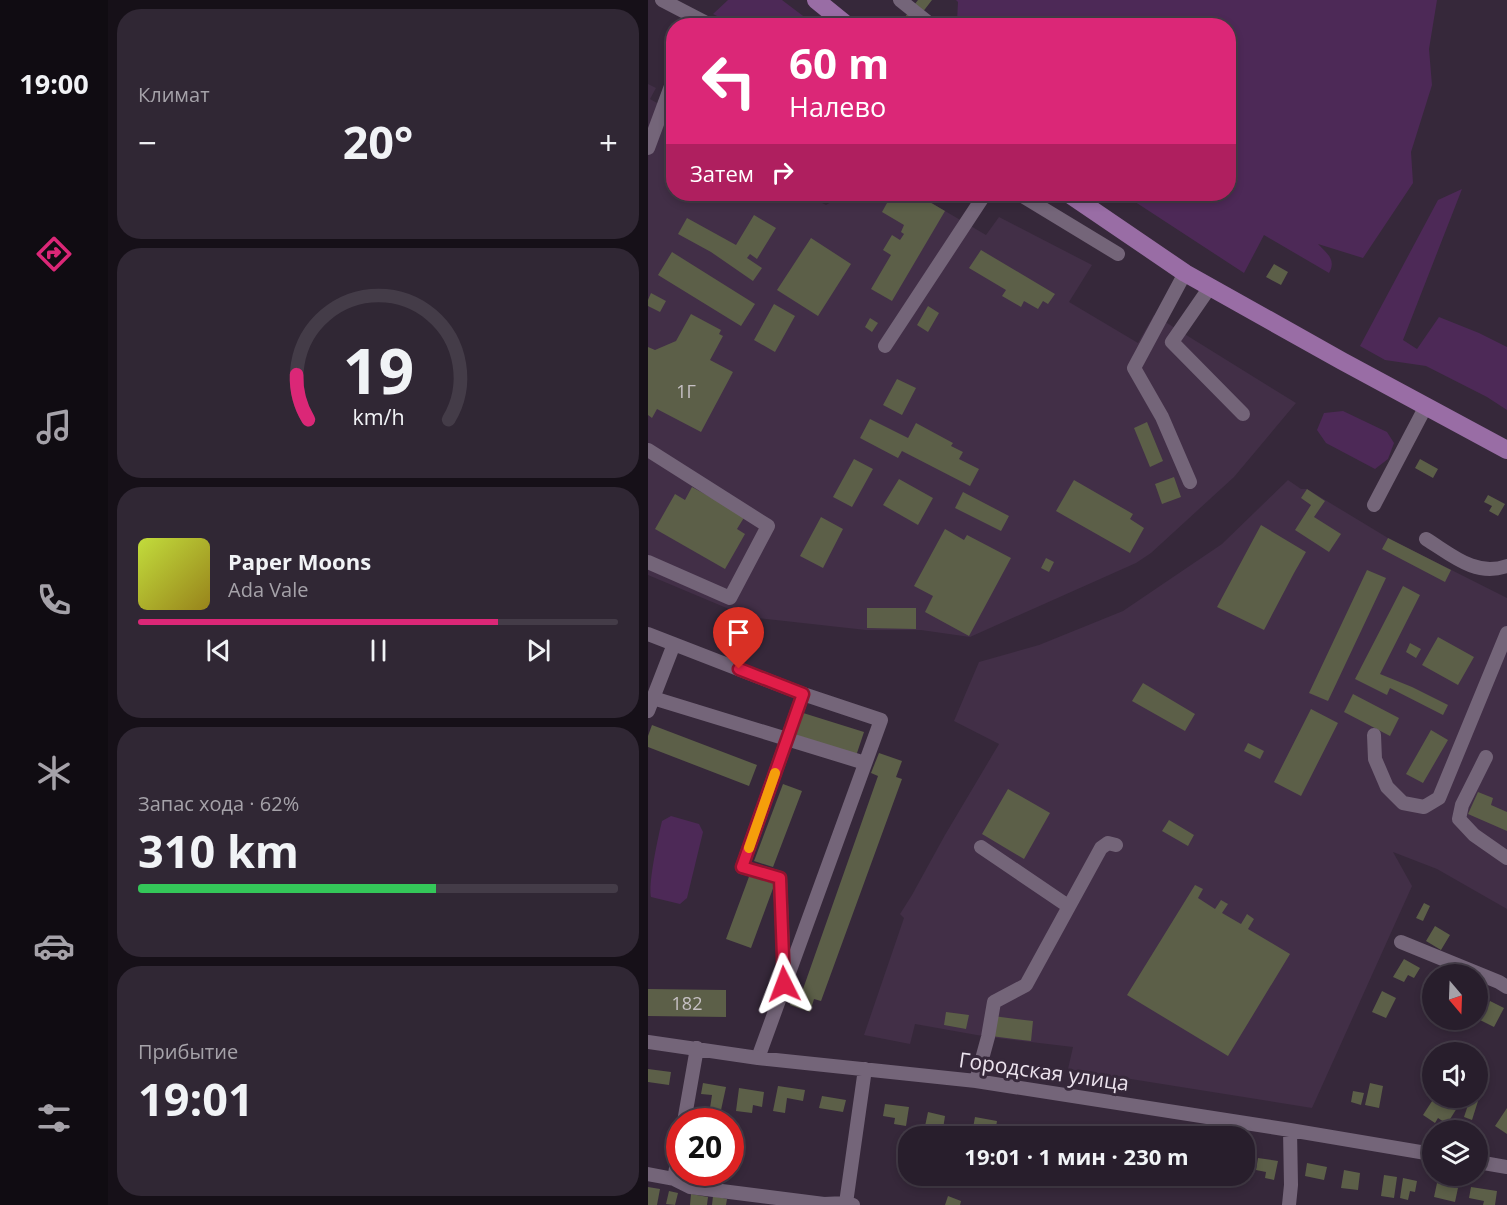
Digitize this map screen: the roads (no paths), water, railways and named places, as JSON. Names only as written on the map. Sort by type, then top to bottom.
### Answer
[{"type":"main road","points":[[817,0],[838,18]]},
{"type":"main road","points":[[1079,201],[1185,273],[1507,450]]},
{"type":"street","points":[[662,0],[688,18]]},
{"type":"street","points":[[900,0],[922,18]]},
{"type":"street","points":[[648,148],[666,100]]},
{"type":"street","points":[[885,346],[980,201]]},
{"type":"street","points":[[1031,201],[1118,254]]},
{"type":"street","points":[[1185,273],[1134,368],[1162,417],[1190,482]]},
{"type":"street","points":[[1210,287],[1172,342],[1243,414]]},
{"type":"street","points":[[1374,505],[1426,406]]},
{"type":"street","points":[[648,450],[768,525],[730,598],[648,562]]},
{"type":"street","points":[[1426,539],[1468,565],[1481,569],[1497,569],[1507,566]]},
{"type":"street","points":[[1374,735],[1375,759],[1387,787],[1403,803],[1424,807],[1439,798],[1507,633]]},
{"type":"street","points":[[648,634],[803,694],[881,720],[758,1058]]},
{"type":"street","points":[[674,644],[650,704],[786,739],[865,763]]},
{"type":"street","points":[[784,984],[780,878],[742,867],[803,694]]},
{"type":"street","points":[[1486,757],[1462,805],[1459,819],[1474,835],[1507,858]]},
{"type":"street","points":[[976,1081],[988,1037],[994,1002],[1026,986],[1101,848],[1108,843],[1116,845]]},
{"type":"street","points":[[981,847],[1068,906]]},
{"type":"street","points":[[1401,942],[1507,987]]},
{"type":"street","name":"Городская улица","points":[[648,1042],[758,1058],[976,1081],[1422,1152]]},
{"type":"street","points":[[686,1108],[697,1048]]},
{"type":"street","points":[[688,1186],[824,1204],[849,1204],[865,1069]]},
{"type":"street","points":[[1289,1205],[1290,1130]]},
{"type":"street","points":[[1488,1164],[1507,1167]]},
{"type":"street","points":[[648,1174],[666,1177]]}]
